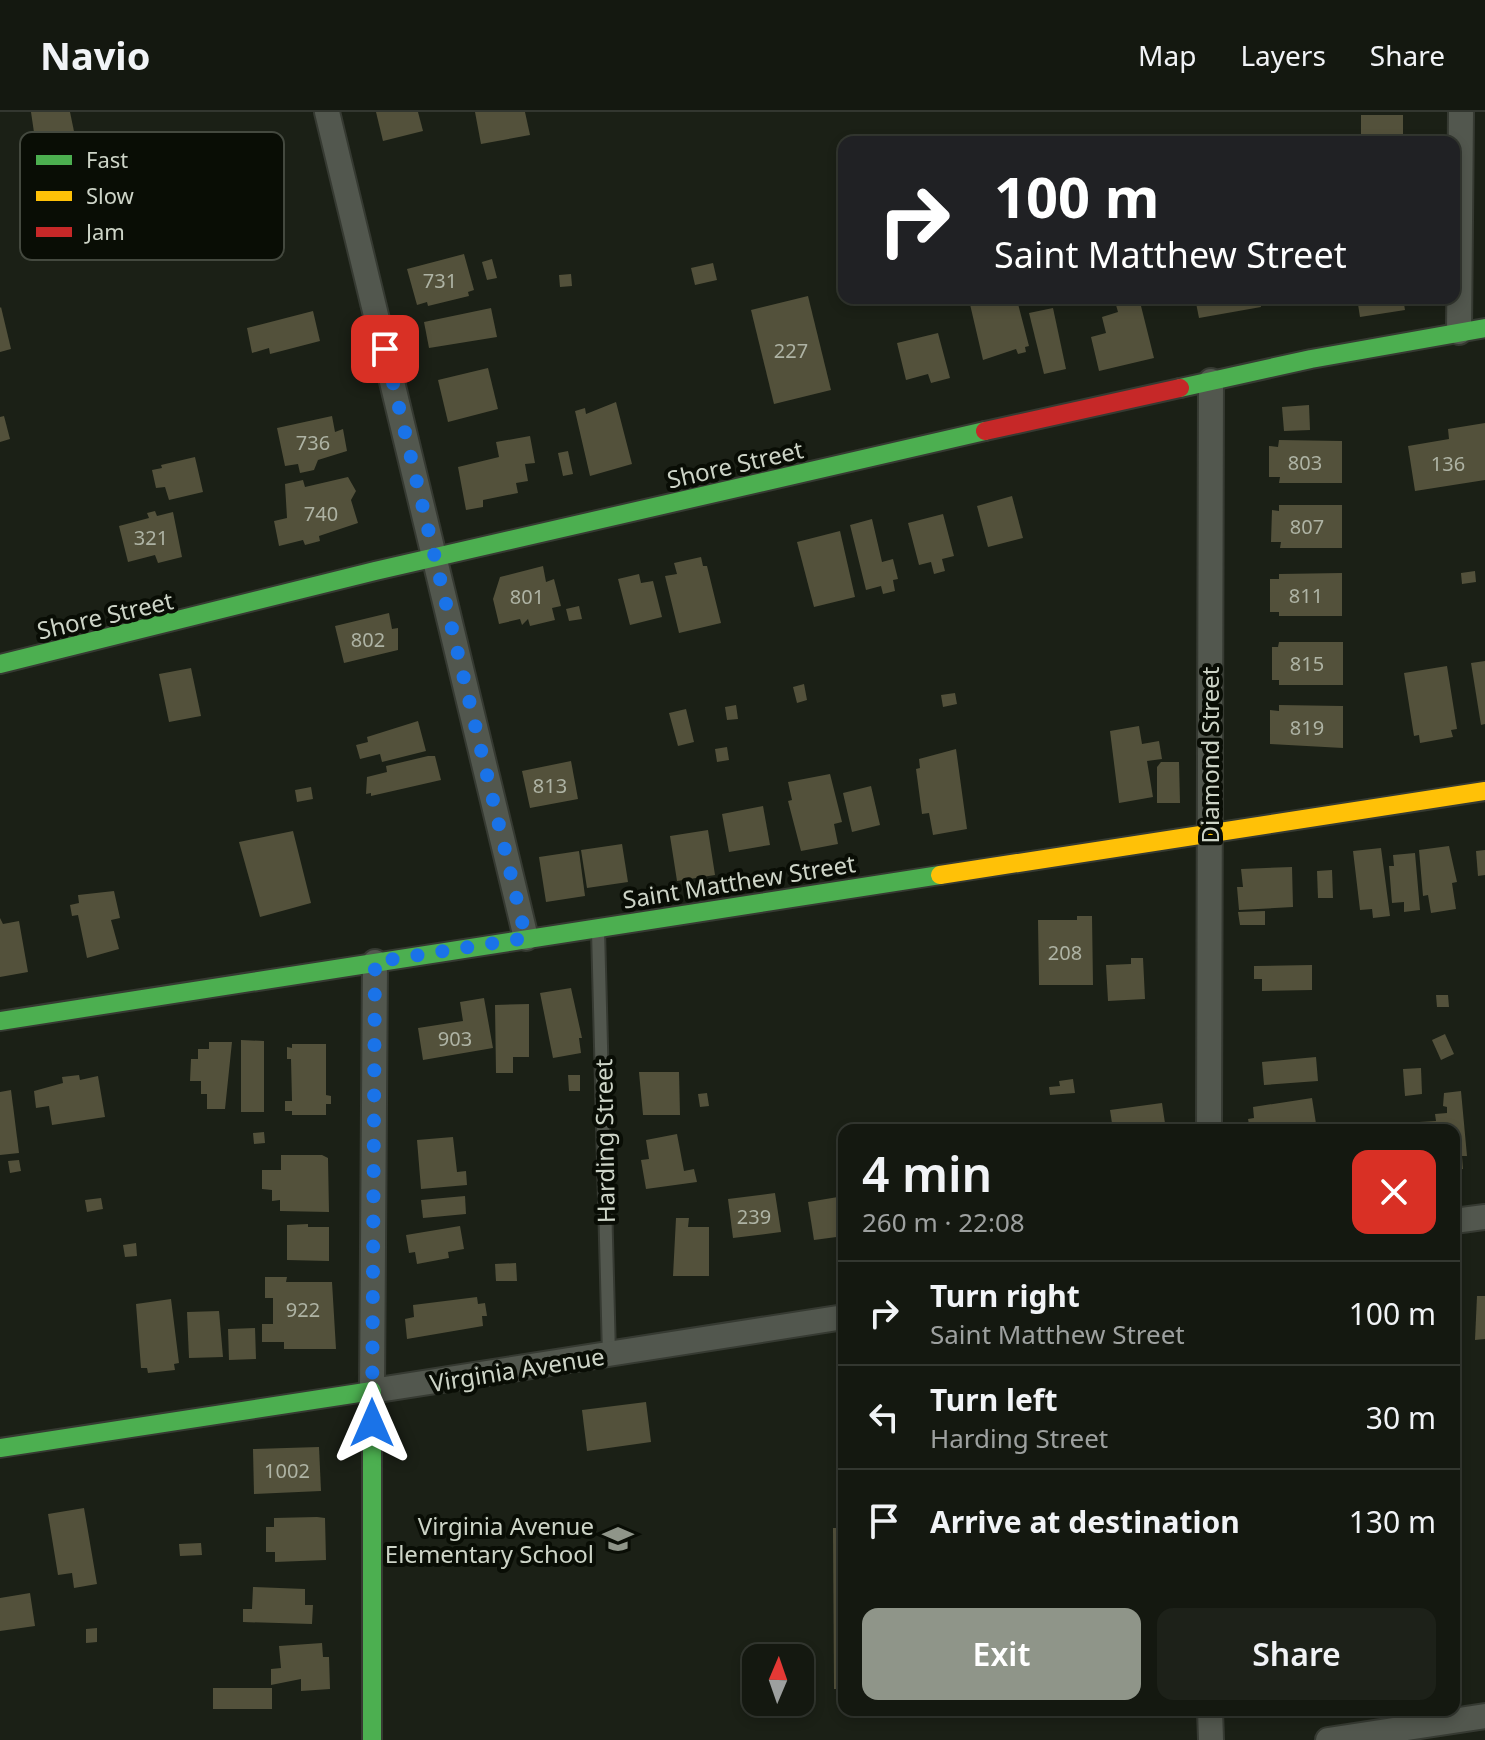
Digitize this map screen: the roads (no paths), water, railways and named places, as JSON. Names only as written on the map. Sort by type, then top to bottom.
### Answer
[{"type":"street","points":[[327,112],[437,557],[526,938]]},
{"type":"street","points":[[1460,222],[1461,112]]},
{"type":"street","points":[[1459,304],[1459,332]]},
{"type":"street","name":"Shore Street","points":[[0,664],[437,557],[1211,381],[1485,328]]},
{"type":"street","name":"Diamond Street","points":[[1209,1124],[1211,381]]},
{"type":"street","name":"Saint Matthew Street","points":[[0,1021],[1485,791]]},
{"type":"street","points":[[372,1740],[375,962]]},
{"type":"street","points":[[1460,1220],[1485,1217]]},
{"type":"street","name":"Virginia Avenue","points":[[0,1448],[838,1318]]},
{"type":"street","points":[[1210,1716],[1211,1740]]},
{"type":"street","points":[[1328,1740],[1485,1716]]},
{"type":"lane","name":"Harding Street","points":[[598,926],[609,1355]]},
{"type":"place","name":"Virginia Avenue Elementary School","points":[[618,1539]]}]
